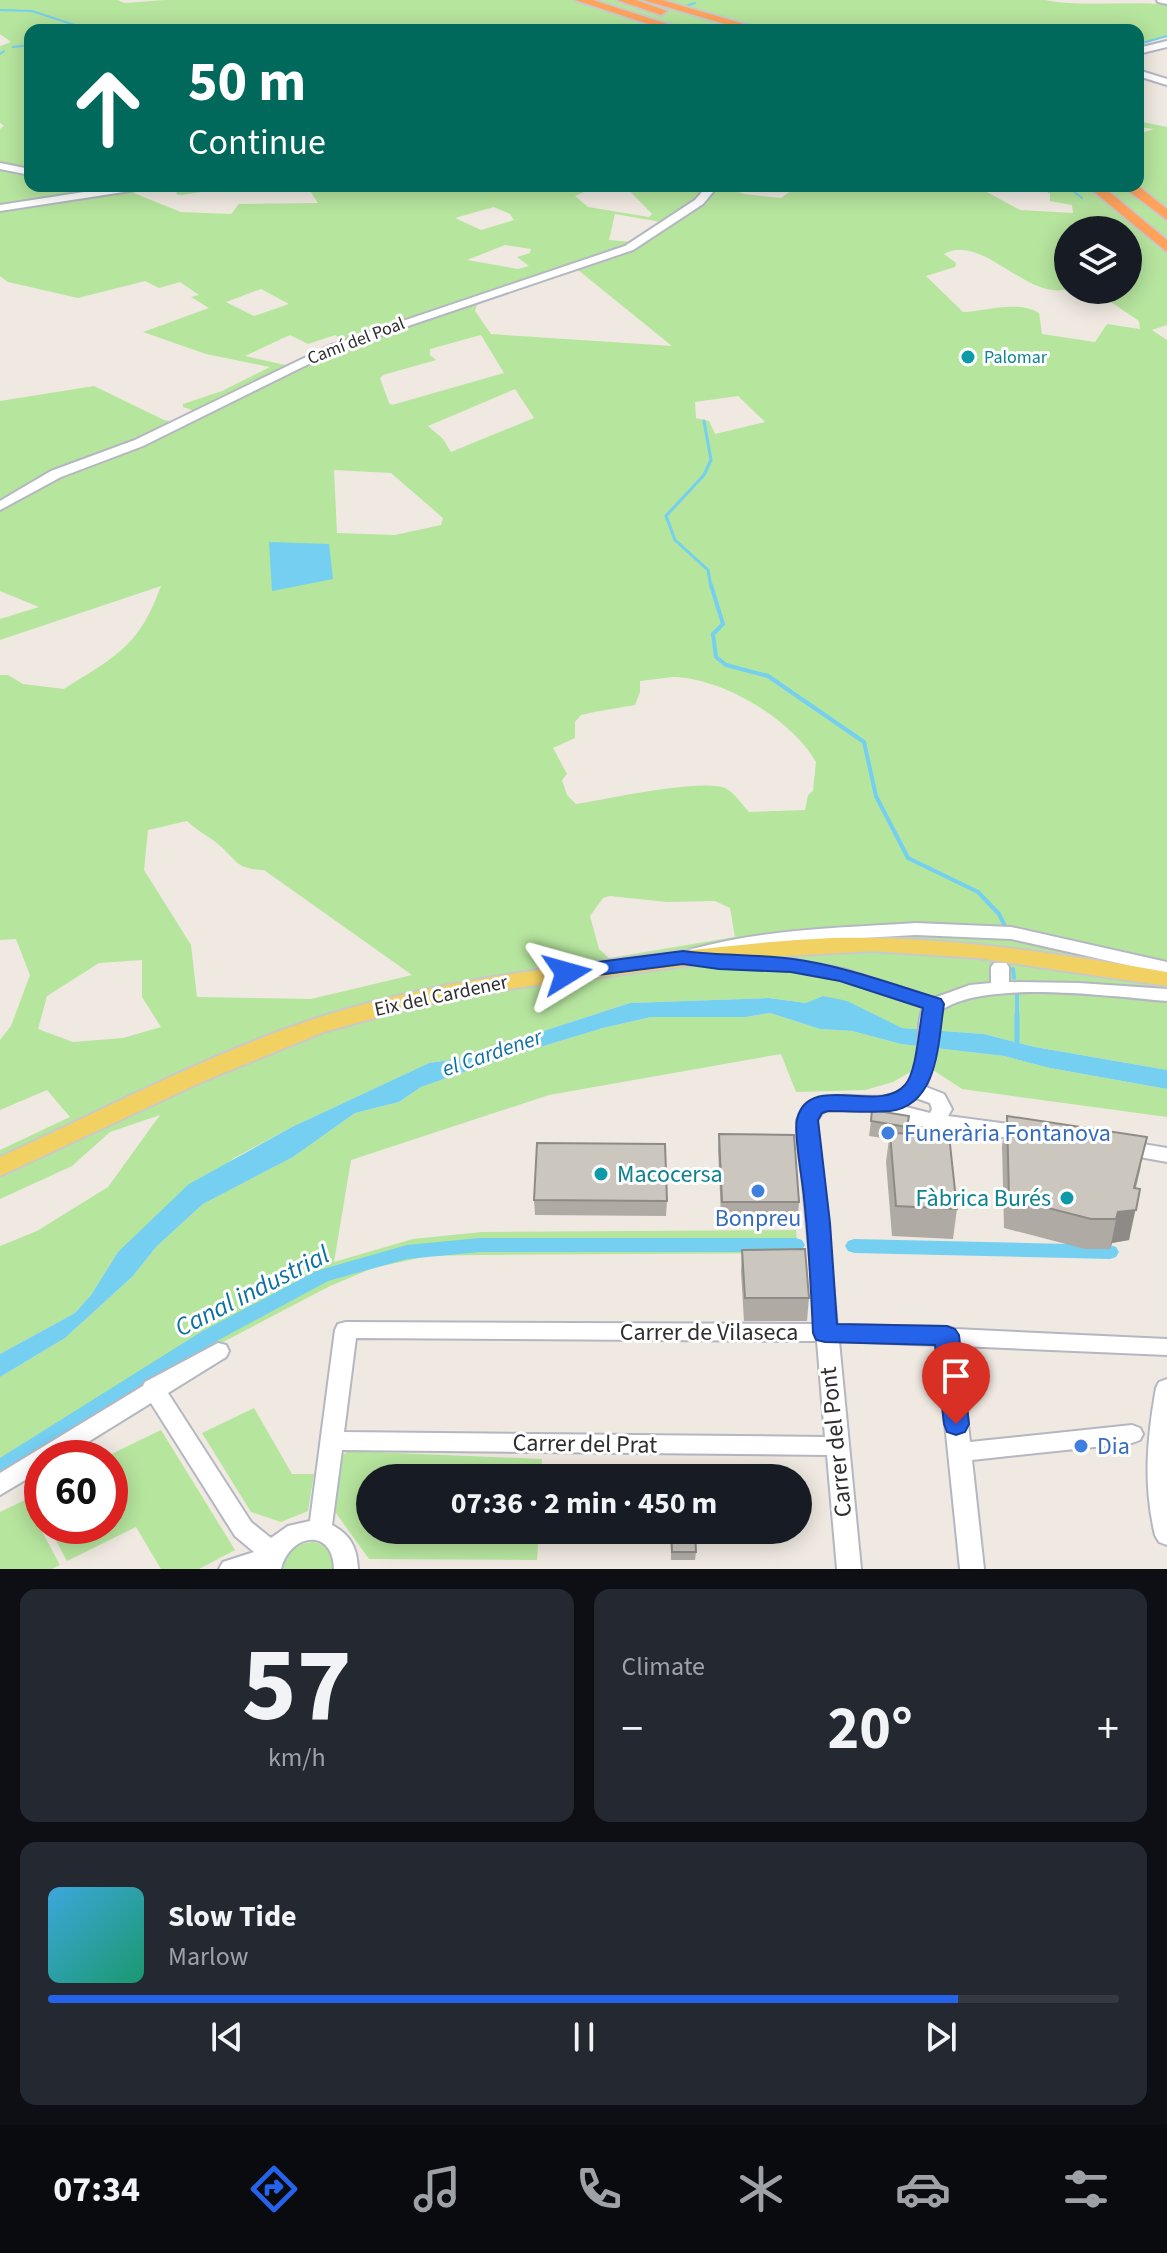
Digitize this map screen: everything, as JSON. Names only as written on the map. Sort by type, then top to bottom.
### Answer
[{"type":"highway","points":[[581,0],[669,24]]},
{"type":"highway","points":[[602,0],[674,24]]},
{"type":"highway","points":[[623,0],[704,24]]},
{"type":"highway","points":[[649,0],[737,24]]},
{"type":"highway","points":[[1144,184],[1167,202]]},
{"type":"highway","points":[[1101,192],[1167,248]]},
{"type":"highway","points":[[1118,192],[1167,232]]},
{"type":"highway","points":[[1137,192],[1167,216]]},
{"type":"main road","name":"Eix del Cardener","points":[[0,1167],[250,1053],[362,1013],[505,983],[683,957],[841,944],[915,945],[1163,975]]},
{"type":"street","points":[[1144,63],[1167,47]]},
{"type":"street","points":[[1144,65],[1167,82]]},
{"type":"street","points":[[0,166],[24,171]]},
{"type":"street","points":[[0,208],[96,192]]},
{"type":"street","name":"Camí del Poal","points":[[0,506],[56,474],[149,438],[333,348],[629,248],[699,202],[708,192]]},
{"type":"street","points":[[683,957],[730,944],[784,936],[916,929],[1000,940],[1163,975]]},
{"type":"street","points":[[683,957],[719,963],[791,965],[843,975],[932,1007],[1000,977],[1167,995]]},
{"type":"street","points":[[932,1007],[922,1072],[914,1090],[937,1099],[942,1109],[936,1119]]},
{"type":"street","name":"Carrer del Pont","points":[[849,1569],[807,1120],[814,1108],[826,1103],[891,1103],[914,1090]]},
{"type":"street","points":[[891,1103],[895,1111],[905,1115],[1044,1136]]},
{"type":"street","points":[[1105,1145],[1167,1155]]},
{"type":"street","name":"Carrer de Vilaseca","points":[[334,1441],[346,1330],[947,1335],[1167,1347]]},
{"type":"street","points":[[947,1335],[972,1569]]},
{"type":"street","points":[[71,1440],[218,1351]]},
{"type":"street","points":[[153,1388],[243,1529],[271,1559]]},
{"type":"street","points":[[1167,1388],[1159,1436],[1157,1501],[1167,1535]]},
{"type":"street","points":[[959,1452],[1132,1434]]},
{"type":"street","points":[[320,1530],[334,1441]]},
{"type":"street","name":"Carrer del Prat","points":[[334,1441],[836,1446]]},
{"type":"street","points":[[0,1485],[24,1470]]},
{"type":"street","points":[[231,1569],[271,1559],[292,1533],[320,1530],[329,1533],[343,1545],[346,1569]]},
{"type":"green space","points":[[0,0],[117,0],[125,3],[165,0],[1045,0],[1167,5],[1167,37],[1144,43],[1144,24],[24,24],[24,192],[131,192],[181,212],[231,214],[239,204],[318,203],[311,192],[584,192],[575,196],[588,207],[649,217],[652,214],[631,192],[738,192],[781,198],[790,192],[987,192],[1020,210],[1073,213],[1072,205],[1050,201],[1047,192],[1144,192],[1144,132],[1154,129],[1144,128],[1144,122],[1167,127],[1167,325],[1152,330],[1167,340],[1167,1070],[1035,1047],[984,1034],[902,1028],[823,996],[807,1003],[769,998],[630,1003],[457,1059],[429,1063],[292,1127],[234,1158],[118,1252],[91,1295],[75,1313],[0,1354],[0,1246],[37,1231],[108,1187],[160,1115],[110,1132],[72,1166],[0,1199],[0,1150],[70,1117],[47,1090],[0,1110],[0,1040],[11,1026],[30,975],[16,939],[0,940],[0,675],[8,675],[23,684],[64,689],[124,648],[144,623],[161,586],[0,640],[0,619],[39,607],[0,591],[0,401],[94,386],[164,420],[176,422],[194,411],[183,407],[183,404],[222,391],[270,367],[206,354],[143,332],[209,308],[191,297],[199,295],[180,282],[159,288],[145,281],[78,298],[8,282],[0,276],[0,129],[4,126],[0,123],[0,46],[11,42],[0,34]],"holes":[[[494,207],[510,214],[514,220],[481,230],[455,218]],[[615,214],[661,222],[633,242],[609,240]],[[1054,216],[1142,216],[1142,304],[1114,304],[1139,321],[1140,329],[1107,324],[1095,342],[1042,334],[1039,313],[1030,309],[1012,307],[963,312],[926,276],[955,267],[956,263],[944,254],[958,250],[973,252],[1037,286],[1054,290]],[[505,245],[531,249],[530,253],[517,257],[529,266],[518,269],[467,260]],[[578,270],[672,346],[491,334],[475,311],[478,301]],[[261,289],[289,304],[254,316],[226,302]],[[290,335],[308,344],[335,335],[344,341],[285,365],[245,356]],[[481,335],[504,373],[392,405],[389,403],[380,378],[436,360],[430,355],[430,349]],[[515,389],[534,418],[451,452],[443,439],[428,426]],[[738,396],[765,422],[715,434],[709,421],[696,418],[695,402]],[[334,470],[391,473],[443,518],[441,525],[395,535],[337,533]],[[673,677],[692,679],[734,693],[773,716],[805,746],[816,762],[813,791],[808,795],[805,810],[749,812],[730,791],[715,786],[677,787],[576,804],[567,795],[562,780],[567,774],[553,748],[575,738],[575,722],[581,715],[635,705],[640,681]],[[187,821],[238,863],[247,868],[264,870],[412,975],[311,999],[197,997],[191,945],[144,870],[148,830]],[[603,898],[715,901],[730,908],[735,937],[609,958],[599,949],[590,916]],[[142,960],[142,997],[161,1027],[123,1038],[73,1042],[38,1029],[47,996],[99,963]]]},
{"type":"green space","points":[[201,192],[181,195],[176,194]]},
{"type":"green space","points":[[770,1013],[820,1029],[852,1031],[901,1044],[1004,1056],[1050,1068],[1167,1089],[1167,1117],[962,1089],[930,1068],[919,1067],[893,1082],[865,1090],[796,1092],[781,1054],[549,1095],[351,1160],[334,1262],[413,1239],[482,1232],[796,1230],[798,1253],[428,1256],[373,1268],[330,1286],[147,1382],[54,1440],[24,1440],[24,1459],[0,1474],[0,1377],[65,1338],[132,1277],[157,1246],[203,1204],[293,1157],[355,1113],[399,1102],[421,1087],[507,1057],[651,1017],[746,1017]]},
{"type":"green space","points":[[254,1408],[292,1474],[314,1474],[308,1511],[281,1522],[251,1512],[202,1433]]},
{"type":"green space","points":[[161,1430],[235,1550],[199,1569],[161,1569],[136,1527],[128,1531],[128,1446]]},
{"type":"green space","points":[[349,1451],[542,1459],[542,1464],[356,1464],[356,1541],[333,1509],[341,1456]]},
{"type":"green space","points":[[24,1500],[24,1544],[49,1544],[60,1565],[52,1569],[0,1569],[0,1512]]},
{"type":"green space","points":[[314,1542],[326,1546],[333,1554],[333,1569],[283,1569],[288,1552],[302,1544]]},
{"type":"green space","points":[[58,1544],[102,1544],[67,1561]]},
{"type":"green space","points":[[358,1544],[538,1544],[537,1560],[369,1559]]},
{"type":"water","points":[[269,542],[329,544],[333,579],[272,591]]},
{"type":"water","name":"el Cardener","points":[[823,996],[847,1001],[902,1028],[984,1034],[1035,1047],[1167,1070],[1167,1089],[1050,1068],[1004,1056],[901,1044],[852,1031],[820,1029],[770,1013],[746,1017],[651,1017],[603,1028],[421,1087],[399,1102],[355,1113],[293,1157],[203,1204],[157,1246],[132,1277],[65,1338],[0,1377],[0,1354],[75,1313],[91,1295],[118,1252],[189,1184],[292,1127],[429,1063],[457,1059],[630,1003],[769,998],[806,1003]]},
{"type":"building","points":[[872,1110],[909,1116],[907,1127],[871,1121]]},
{"type":"building","points":[[1007,1116],[1147,1137],[1134,1188],[1140,1189],[1136,1210],[1118,1212],[1116,1219],[1091,1219],[1009,1198]]},
{"type":"building","points":[[890,1133],[949,1135],[957,1209],[896,1206]]},
{"type":"building","name":"Bonpreu","points":[[719,1134],[794,1135],[799,1202],[722,1202]]},
{"type":"building","name":"Macocersa","points":[[537,1143],[665,1144],[667,1201],[534,1200]]},
{"type":"building","points":[[805,1249],[809,1298],[745,1298],[742,1250]]},
{"type":"building","points":[[672,1544],[696,1544],[696,1552],[672,1552]]},
{"type":"waterway","points":[[683,7],[695,3]]},
{"type":"waterway","points":[[0,10],[32,11],[72,24]]},
{"type":"waterway","points":[[1144,43],[1167,36]]},
{"type":"waterway","points":[[13,47],[24,46]]},
{"type":"waterway","points":[[0,54],[4,51]]},
{"type":"waterway","points":[[1074,192],[1082,198]]},
{"type":"waterway","points":[[704,421],[711,460],[704,475],[666,516],[675,540],[708,570],[711,587]]},
{"type":"waterway","points":[[711,585],[723,624],[713,634],[716,657],[726,665],[768,676],[864,742],[876,796],[908,858],[978,892],[999,914],[1006,928]]},
{"type":"waterway","points":[[1013,969],[1014,978]]},
{"type":"waterway","points":[[1017,995],[1017,1045]]},
{"type":"waterway","name":"Canal industrial","points":[[0,1468],[208,1337],[322,1276],[407,1252],[480,1245],[796,1245]]},
{"type":"waterway","name":"Canal industrial","points":[[854,1246],[1110,1252]]},
{"type":"place","name":"Palomar","points":[[968,357]]},
{"type":"place","name":"Funerària Fontanova","points":[[888,1133]]},
{"type":"place","name":"Macocersa","points":[[601,1174]]},
{"type":"place","name":"Bonpreu","points":[[758,1191]]},
{"type":"place","name":"Fàbrica Burés","points":[[1067,1198]]},
{"type":"place","name":"Dia","points":[[1081,1446]]},
{"type":"route","points":[[567,973],[683,957],[719,963],[791,965],[843,975],[934,1004],[930,1010],[922,1072],[914,1090],[891,1103],[826,1103],[814,1108],[807,1120],[819,1223],[825,1333],[947,1335],[956,1424]]}]
